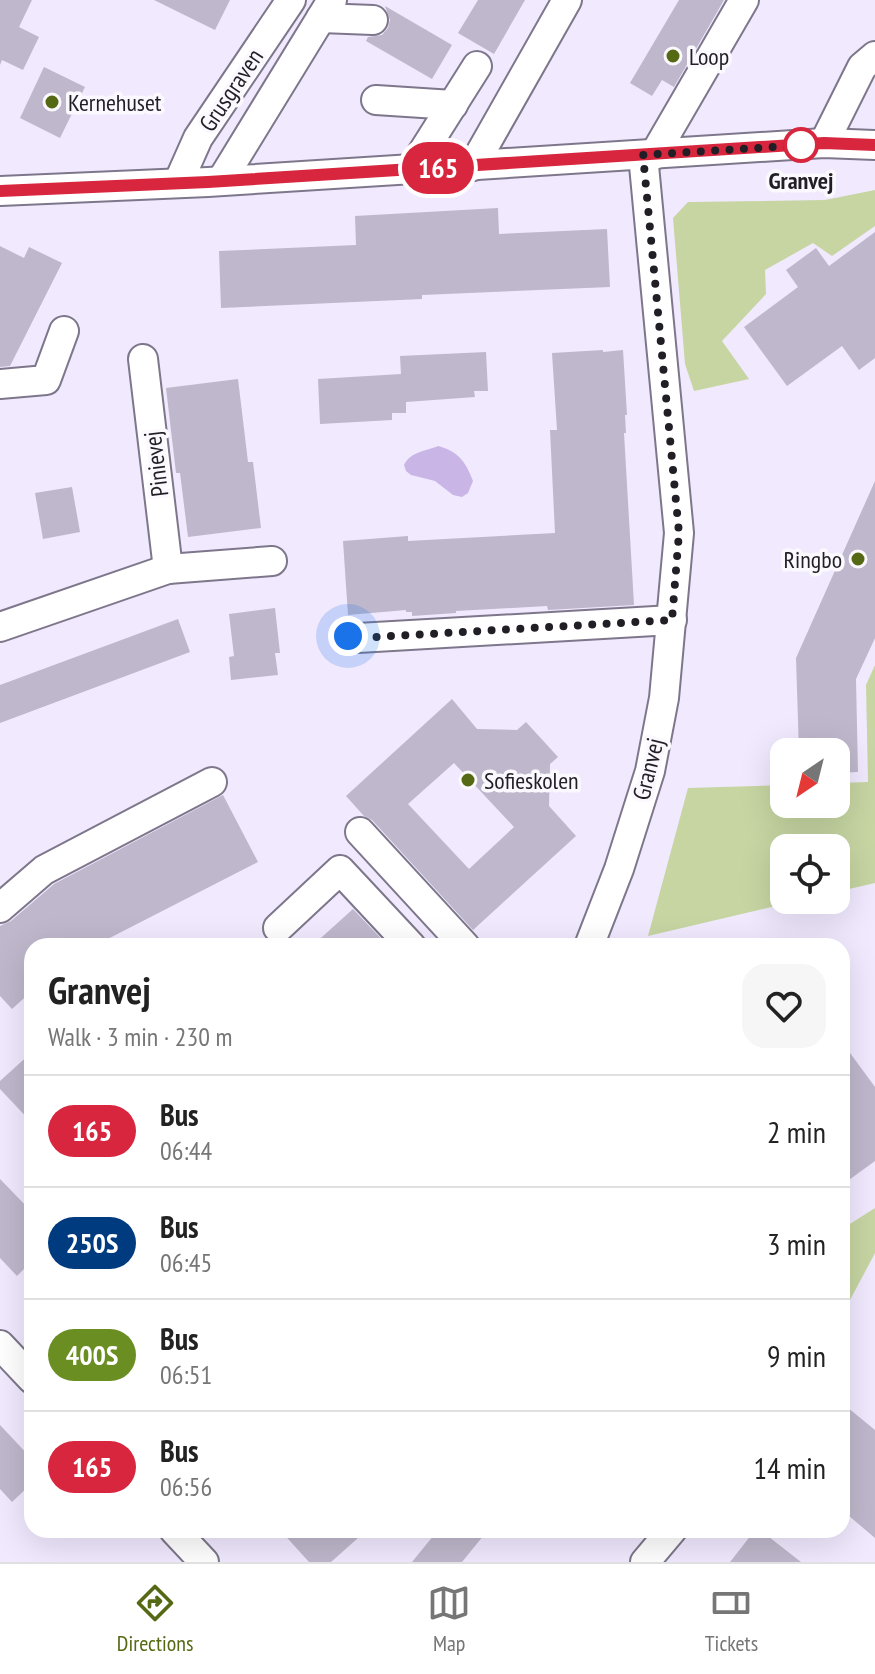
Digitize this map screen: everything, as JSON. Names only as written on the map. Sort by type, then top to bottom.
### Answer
[{"type":"street","name":"Grusgraven","points":[[178,183],[198,138],[291,0]]},
{"type":"street","points":[[473,166],[567,0]]},
{"type":"street","points":[[649,155],[744,0]]},
{"type":"street","points":[[221,181],[327,9],[373,20]]},
{"type":"street","points":[[824,143],[862,67],[875,56]]},
{"type":"street","points":[[412,169],[477,66]]},
{"type":"street","points":[[376,100],[453,105]]},
{"type":"street","points":[[0,191],[221,181],[824,143],[875,145]]},
{"type":"street","name":"Granvej","points":[[592,938],[619,869],[650,771],[664,698],[679,533],[649,155]]},
{"type":"street","points":[[0,384],[46,380],[64,331]]},
{"type":"street","name":"Pinievej","points":[[143,359],[168,569]]},
{"type":"street","points":[[0,627],[168,569],[272,561]]},
{"type":"street","points":[[348,636],[358,638],[672,620]]},
{"type":"street","points":[[0,908],[44,870],[212,782]]},
{"type":"street","points":[[360,832],[458,938]]},
{"type":"street","points":[[278,928],[340,870],[404,938]]},
{"type":"street","points":[[0,1345],[24,1370]]},
{"type":"street","points":[[182,1538],[204,1562]]},
{"type":"street","points":[[645,1562],[665,1538]]},
{"type":"green space","points":[[875,190],[875,226],[832,256],[813,243],[765,270],[766,294],[722,341],[749,379],[694,391],[685,364],[673,218],[688,202],[825,200]]},
{"type":"green space","points":[[875,665],[875,883],[850,889],[850,834],[770,834],[770,907],[648,936],[688,788],[770,785],[770,818],[850,818],[850,783],[868,782],[866,685]]},
{"type":"green space","points":[[875,1208],[875,1253],[850,1300],[850,1224]]},
{"type":"shaded area","points":[[438,446],[456,454],[470,474],[473,481],[468,493],[462,497],[453,495],[435,481],[406,471],[404,465],[410,457]]},
{"type":"building","points":[[0,0],[32,0],[19,27],[39,37],[23,70],[2,60],[0,65]]},
{"type":"building","points":[[154,0],[230,0],[215,30]]},
{"type":"building","points":[[478,0],[525,0],[494,54],[458,33]]},
{"type":"building","points":[[679,0],[724,0],[674,87],[662,80],[652,96],[630,83]]},
{"type":"building","points":[[385,6],[452,45],[432,79],[366,41],[368,37],[382,35],[388,28],[390,20]]},
{"type":"building","name":"Kernehuset","points":[[44,67],[85,87],[60,138],[20,118]]},
{"type":"building","points":[[498,208],[499,234],[607,229],[610,287],[221,308],[219,251],[356,245],[355,216]]},
{"type":"building","points":[[875,232],[875,358],[859,370],[842,346],[787,386],[744,327],[798,287],[786,270],[816,248],[829,266]]},
{"type":"building","points":[[0,246],[24,258],[29,247],[62,263],[10,366],[0,367]]},
{"type":"building","points":[[623,350],[627,415],[624,433],[634,605],[548,610],[547,606],[412,616],[412,612],[406,610],[348,615],[343,541],[408,536],[408,541],[555,533],[550,430],[557,430],[552,353]]},
{"type":"building","points":[[486,352],[488,391],[474,391],[475,397],[406,402],[406,413],[392,413],[392,420],[320,424],[318,379],[401,374],[400,356]]},
{"type":"building","points":[[238,379],[248,462],[253,462],[261,528],[188,537],[180,473],[176,473],[166,388]]},
{"type":"building","name":"Ringbo","points":[[875,481],[875,638],[856,679],[858,772],[850,772],[850,738],[799,738],[796,658]]},
{"type":"building","points":[[72,487],[80,532],[43,539],[35,493]]},
{"type":"building","points":[[275,608],[280,653],[275,653],[278,675],[231,680],[229,657],[234,656],[229,614]]},
{"type":"building","points":[[178,619],[190,652],[0,723],[0,685]]},
{"type":"building","points":[[452,699],[477,729],[517,730],[526,722],[558,757],[550,764],[549,806],[576,836],[473,930],[346,796]],"holes":[[[454,763],[514,827],[469,869],[408,804]]]},
{"type":"building","points":[[223,795],[258,862],[110,938],[24,938],[24,998],[12,1009],[0,996],[0,926],[11,921],[54,884]]},
{"type":"building","points":[[353,909],[380,938],[321,938]]},
{"type":"building","points":[[850,1053],[875,1087],[875,1161],[850,1179]]},
{"type":"building","points":[[24,1059],[24,1114],[0,1089],[0,1081]]},
{"type":"building","points":[[0,1179],[24,1204],[24,1269],[17,1276],[0,1258]]},
{"type":"building","points":[[850,1410],[875,1430],[875,1538],[850,1517]]},
{"type":"building","points":[[0,1425],[24,1450],[24,1491],[12,1502],[0,1489]]},
{"type":"building","points":[[287,1538],[358,1538],[331,1562],[309,1562]]},
{"type":"building","points":[[432,1538],[482,1538],[462,1562],[412,1562]]},
{"type":"building","points":[[749,1538],[770,1538],[801,1562],[730,1562]]},
{"type":"bus line","name":"165","points":[[0,191],[208,182],[824,143],[875,145]]},
{"type":"place","name":"Loop","points":[[673,56]]},
{"type":"place","name":"Kernehuset","points":[[52,102]]},
{"type":"place","name":"Granvej","points":[[801,145]]},
{"type":"place","name":"Ringbo","points":[[858,559]]},
{"type":"place","name":"Sofieskolen","points":[[468,780]]},
{"type":"route","points":[[348,636],[358,638],[672,620],[679,533],[643,155],[807,145],[801,145]]}]
